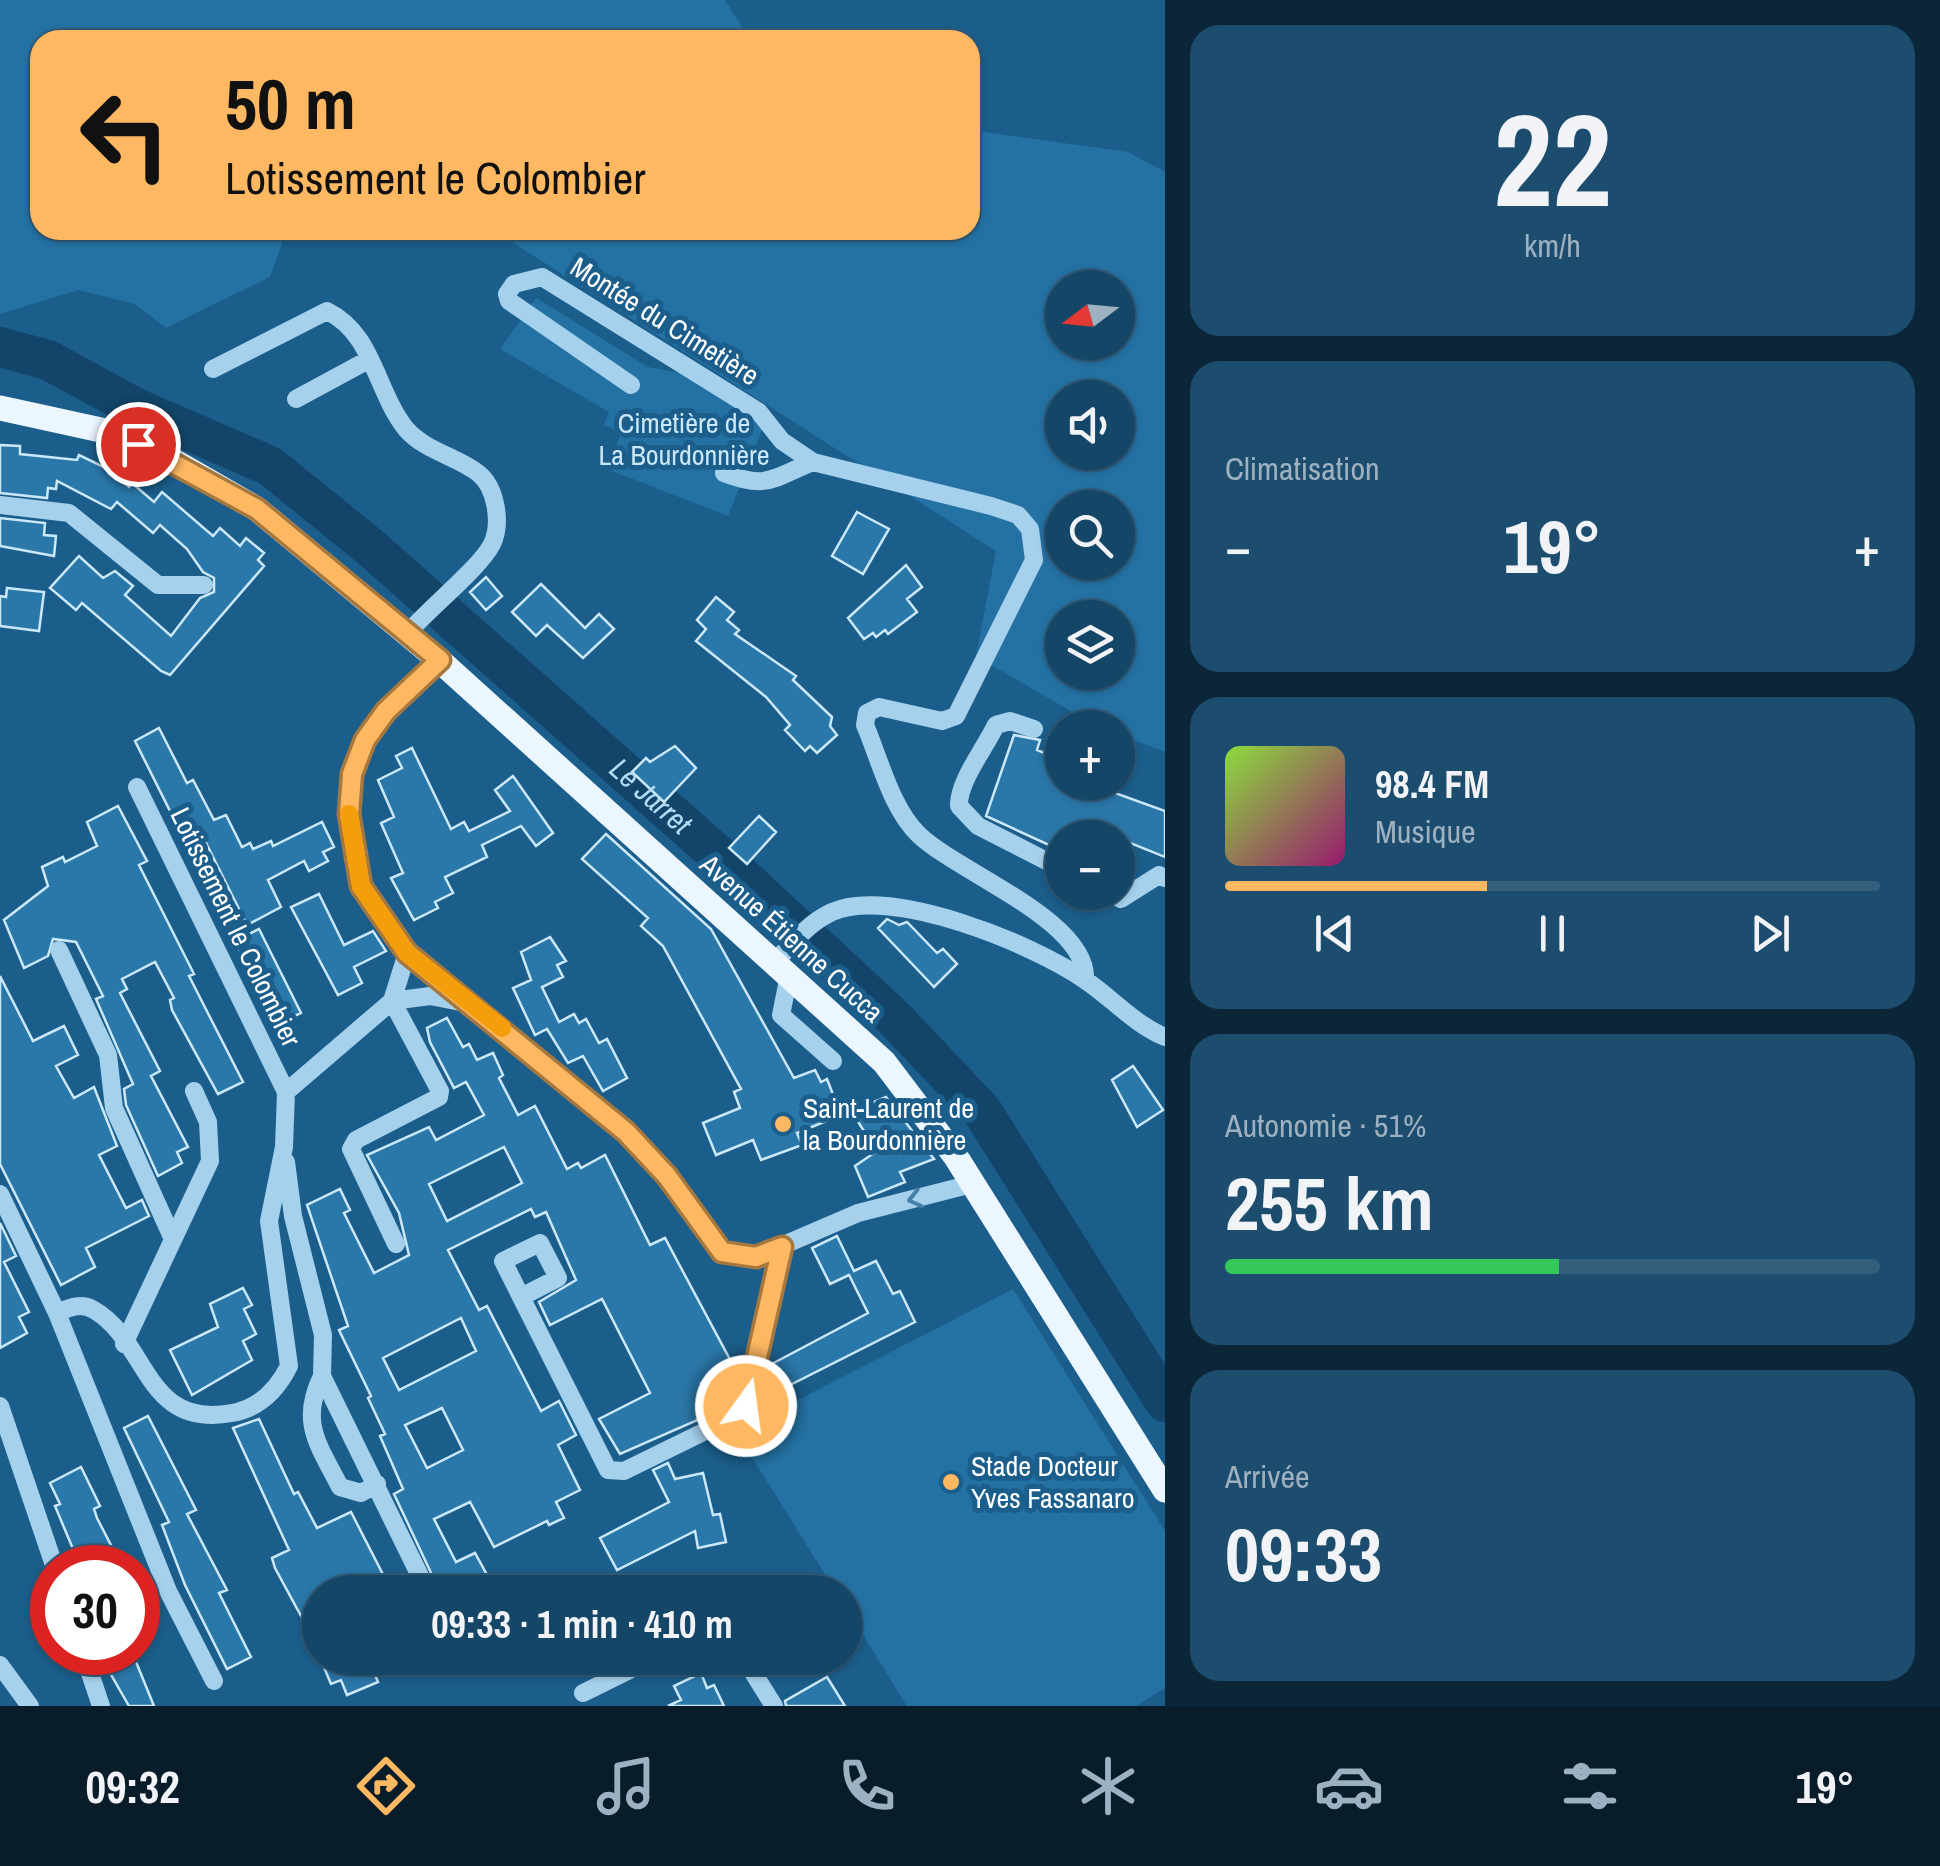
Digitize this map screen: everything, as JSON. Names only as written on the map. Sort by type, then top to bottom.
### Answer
[{"type":"main road","name":"Avenue Étienne Cucca","points":[[0,408],[110,432],[216,484],[296,538],[416,624],[440,660],[785,961],[884,1062],[972,1184],[1165,1490]]},
{"type":"street","name":"Montée du Cimetière","points":[[631,385],[509,301],[514,284],[542,276],[759,412],[782,441],[813,462],[991,506],[1018,515],[1030,529],[1034,560],[956,716],[942,721],[879,707],[867,714],[866,725],[899,808],[918,835],[1069,938],[1086,963],[1086,980]]},
{"type":"street","points":[[213,369],[327,312],[350,323],[407,429],[444,458],[476,471],[488,484],[497,523],[492,545],[416,624]]},
{"type":"street","points":[[296,399],[370,358]]},
{"type":"street","points":[[724,473],[745,482],[769,484],[813,462]]},
{"type":"street","points":[[0,505],[69,513],[158,585],[204,586]]},
{"type":"street","points":[[440,660],[386,711],[365,740],[352,774],[349,814],[361,886],[407,953],[626,1132],[667,1176],[722,1252],[756,1257],[803,1233],[858,1214],[972,1184]]},
{"type":"street","points":[[1034,729],[1010,721],[996,725],[974,770],[958,789],[958,806],[978,826],[1045,860]]},
{"type":"street","name":"Lotissement le Colombier","points":[[57,1313],[76,1306],[92,1308],[166,1400],[185,1410],[211,1414],[242,1411],[260,1403],[282,1380],[289,1349],[268,1222],[284,1147],[286,1092],[137,786]]},
{"type":"street","points":[[1135,890],[1159,875],[1165,878]]},
{"type":"street","points":[[833,1062],[781,1015],[785,961],[811,923],[853,906],[879,904],[926,914],[1034,951],[1086,980],[1118,1008],[1165,1038]]},
{"type":"street","points":[[58,950],[108,1055],[114,1108],[172,1237]]},
{"type":"street","points":[[396,1244],[351,1149],[356,1140],[439,1098],[440,1091],[392,1001],[407,953]]},
{"type":"street","points":[[392,1001],[430,996],[469,1004]]},
{"type":"street","name":"Lotissement le Colombier","points":[[286,1092],[392,1001]]},
{"type":"street","points":[[124,1344],[210,1161],[208,1122],[194,1091]]},
{"type":"street","points":[[284,1147],[293,1216],[322,1336],[322,1376],[310,1420],[312,1432],[340,1487],[360,1493],[377,1484]]},
{"type":"street","points":[[0,1194],[57,1313],[168,1591],[214,1681]]},
{"type":"street","points":[[521,1297],[608,1470],[624,1471],[738,1415],[746,1406],[782,1247]]},
{"type":"street","points":[[322,1376],[420,1575]]},
{"type":"street","points":[[0,1406],[48,1545]]},
{"type":"street","points":[[0,1665],[30,1706]]},
{"type":"street","points":[[91,1675],[101,1706]]},
{"type":"street","points":[[583,1693],[620,1675]]},
{"type":"street","points":[[755,1675],[774,1706]]},
{"type":"green space","points":[[0,0],[725,0],[744,30],[30,30],[30,240],[283,240],[270,277],[166,328],[135,304],[78,290],[0,314]]},
{"type":"green space","points":[[980,131],[1128,152],[1165,172],[1165,752],[1135,741],[1135,710],[1069,710],[976,656],[996,551],[511,240],[980,240]]},
{"type":"green space","name":"Cimetière de La Bourdonnière","points":[[536,298],[648,367],[686,374],[756,418],[762,430],[728,516],[607,469],[621,433],[604,425],[609,412],[500,349]]},
{"type":"green space","name":"Stade Docteur Yves Fassanaro","points":[[1013,1289],[1165,1531],[1165,1688],[1136,1706],[907,1706],[862,1633],[862,1575],[825,1575],[736,1432]]},
{"type":"building","points":[[0,445],[20,446],[20,454],[77,460],[79,455],[108,469],[129,487],[132,483],[154,502],[162,492],[213,536],[220,528],[240,546],[246,538],[264,553],[258,560],[264,566],[170,675],[161,671],[82,603],[76,610],[50,588],[79,556],[103,578],[115,571],[133,586],[125,595],[171,636],[200,598],[214,592],[214,578],[203,572],[187,549],[160,525],[153,533],[117,502],[111,509],[57,481],[56,489],[48,488],[47,498],[0,493]]},
{"type":"building","points":[[857,512],[889,529],[863,574],[832,556]]},
{"type":"building","points":[[0,518],[45,523],[44,535],[56,536],[54,556],[0,546]]},
{"type":"building","points":[[906,565],[922,587],[907,599],[917,612],[888,634],[885,630],[864,639],[848,618]]},
{"type":"building","points":[[486,577],[502,596],[486,610],[470,592]]},
{"type":"building","points":[[541,584],[585,628],[599,614],[614,629],[583,658],[547,625],[536,636],[512,612]]},
{"type":"building","points":[[7,588],[44,592],[39,631],[0,626],[0,596],[6,597]]},
{"type":"building","points":[[716,597],[734,612],[727,620],[739,630],[735,634],[796,676],[793,680],[832,717],[830,726],[837,735],[817,753],[810,746],[805,751],[785,730],[790,725],[766,697],[696,641],[706,629],[697,620]]},
{"type":"building","points":[[159,728],[187,783],[193,780],[214,820],[226,815],[242,847],[250,843],[253,849],[271,841],[273,846],[322,822],[334,847],[323,852],[328,861],[309,871],[304,861],[268,880],[281,907],[247,925],[199,829],[183,837],[135,741]]},
{"type":"building","points":[[1014,735],[1040,740],[1037,750],[1045,753],[1045,800],[1134,800],[1165,811],[1165,857],[1135,845],[1135,820],[1045,820],[1045,843],[986,816]]},
{"type":"building","points":[[675,746],[696,768],[664,802],[632,772],[646,758],[650,762]]},
{"type":"building","points":[[412,748],[451,829],[464,822],[469,831],[510,811],[495,790],[513,776],[553,833],[536,846],[521,826],[482,845],[487,857],[445,877],[453,893],[435,902],[438,908],[414,920],[391,878],[403,873],[381,823],[394,817],[378,780],[402,768],[396,756]]},
{"type":"building","points":[[118,806],[147,861],[139,865],[194,974],[189,976],[243,1082],[218,1094],[172,1010],[170,1000],[174,998],[155,962],[122,979],[127,989],[120,993],[160,1071],[151,1076],[188,1147],[177,1152],[182,1163],[158,1176],[126,1105],[124,1089],[133,1084],[96,999],[103,996],[76,942],[53,939],[48,956],[24,968],[4,920],[48,886],[42,867],[63,857],[65,862],[97,846],[87,822]]},
{"type":"building","points":[[759,816],[776,832],[747,864],[729,848]]},
{"type":"building","points":[[606,834],[711,929],[794,1078],[815,1070],[821,1082],[827,1079],[841,1115],[797,1133],[802,1145],[761,1160],[753,1140],[716,1155],[703,1123],[740,1108],[734,1092],[741,1089],[663,946],[641,926],[648,918],[582,859]]},
{"type":"building","points":[[319,894],[344,945],[373,931],[386,951],[354,967],[362,983],[338,995],[291,907]]},
{"type":"building","points":[[887,919],[899,925],[907,922],[937,953],[943,949],[957,964],[934,987],[878,928]]},
{"type":"building","points":[[259,929],[301,1013],[274,1026],[235,941]]},
{"type":"building","points":[[550,937],[566,961],[557,965],[563,977],[542,987],[559,1022],[574,1014],[579,1023],[586,1019],[599,1043],[607,1039],[627,1078],[603,1091],[583,1056],[568,1063],[547,1029],[535,1035],[513,988],[531,980],[521,952]]},
{"type":"building","points":[[0,976],[33,1041],[64,1026],[78,1055],[56,1066],[74,1098],[94,1087],[117,1146],[99,1155],[126,1208],[142,1200],[149,1216],[86,1248],[95,1267],[61,1285],[0,1164]]},
{"type":"building","points":[[447,1018],[463,1047],[469,1044],[477,1060],[493,1053],[503,1075],[499,1078],[518,1115],[535,1106],[567,1169],[578,1163],[581,1168],[605,1155],[650,1245],[665,1238],[734,1367],[701,1383],[716,1412],[620,1454],[599,1419],[650,1393],[602,1299],[550,1325],[539,1302],[576,1280],[546,1212],[535,1217],[531,1209],[448,1250],[479,1310],[487,1306],[541,1411],[559,1401],[576,1435],[558,1445],[580,1490],[556,1502],[564,1518],[549,1525],[547,1521],[494,1547],[470,1502],[434,1519],[456,1562],[475,1553],[487,1575],[432,1575],[394,1494],[403,1489],[380,1436],[385,1434],[368,1398],[371,1396],[339,1330],[348,1326],[307,1205],[340,1189],[350,1210],[344,1213],[374,1273],[409,1255],[399,1213],[367,1155],[429,1127],[436,1140],[484,1115],[466,1082],[454,1088],[430,1042],[427,1028]],"holes":[[[504,1147],[522,1183],[447,1221],[429,1184]],[[461,1318],[476,1351],[399,1390],[383,1358]],[[442,1408],[463,1450],[427,1468],[405,1425]]]},
{"type":"building","points":[[1133,1066],[1163,1110],[1137,1127],[1112,1080]]},
{"type":"building","points":[[886,1097],[934,1159],[900,1172],[905,1182],[868,1197],[855,1166],[877,1151],[851,1111]]},
{"type":"building","points":[[0,1223],[16,1256],[4,1262],[29,1312],[19,1317],[27,1333],[0,1348]]},
{"type":"building","points":[[837,1236],[854,1271],[876,1261],[893,1294],[900,1291],[915,1322],[780,1390],[768,1366],[868,1313],[849,1275],[830,1284],[812,1248]]},
{"type":"building","points":[[243,1288],[252,1305],[244,1309],[256,1334],[243,1341],[252,1360],[192,1395],[170,1350],[218,1327],[210,1304]]},
{"type":"building","points":[[148,1416],[196,1510],[187,1514],[227,1590],[219,1593],[251,1657],[227,1669],[185,1585],[162,1525],[169,1522],[124,1428]]},
{"type":"building","points":[[259,1419],[294,1494],[298,1492],[317,1528],[351,1512],[383,1575],[302,1575],[302,1618],[272,1558],[289,1550],[233,1428]]},
{"type":"building","points":[[668,1463],[675,1479],[703,1473],[713,1515],[720,1514],[726,1542],[698,1548],[695,1531],[617,1570],[600,1538],[669,1502],[653,1470]]},
{"type":"building","points":[[81,1467],[100,1506],[94,1509],[111,1545],[71,1545],[50,1483]]},
{"type":"building","points":[[111,1675],[141,1675],[154,1706],[129,1706]]},
{"type":"building","points":[[327,1675],[375,1675],[378,1682],[347,1695],[341,1680],[331,1684]]},
{"type":"building","points":[[702,1675],[707,1688],[714,1685],[724,1706],[668,1706],[681,1700],[674,1686]]},
{"type":"building","points":[[827,1677],[845,1706],[786,1706],[785,1701]]},
{"type":"waterway","name":"Le Jarret","points":[[0,347],[48,360],[136,408],[270,466],[370,547],[725,861],[896,1020],[982,1111],[1165,1402]]},
{"type":"slow traffic","points":[[349,814],[361,886],[407,953],[502,1028]]},
{"type":"place","name":"Saint-Laurent de la Bourdonnière","points":[[783,1124]]},
{"type":"place","name":"Stade Docteur Yves Fassanaro","points":[[951,1482]]},
{"type":"route","points":[[138,444],[257,509],[440,660],[386,711],[365,740],[352,774],[349,814],[361,886],[407,953],[626,1132],[667,1176],[722,1252],[756,1257],[782,1247],[746,1406]]}]
